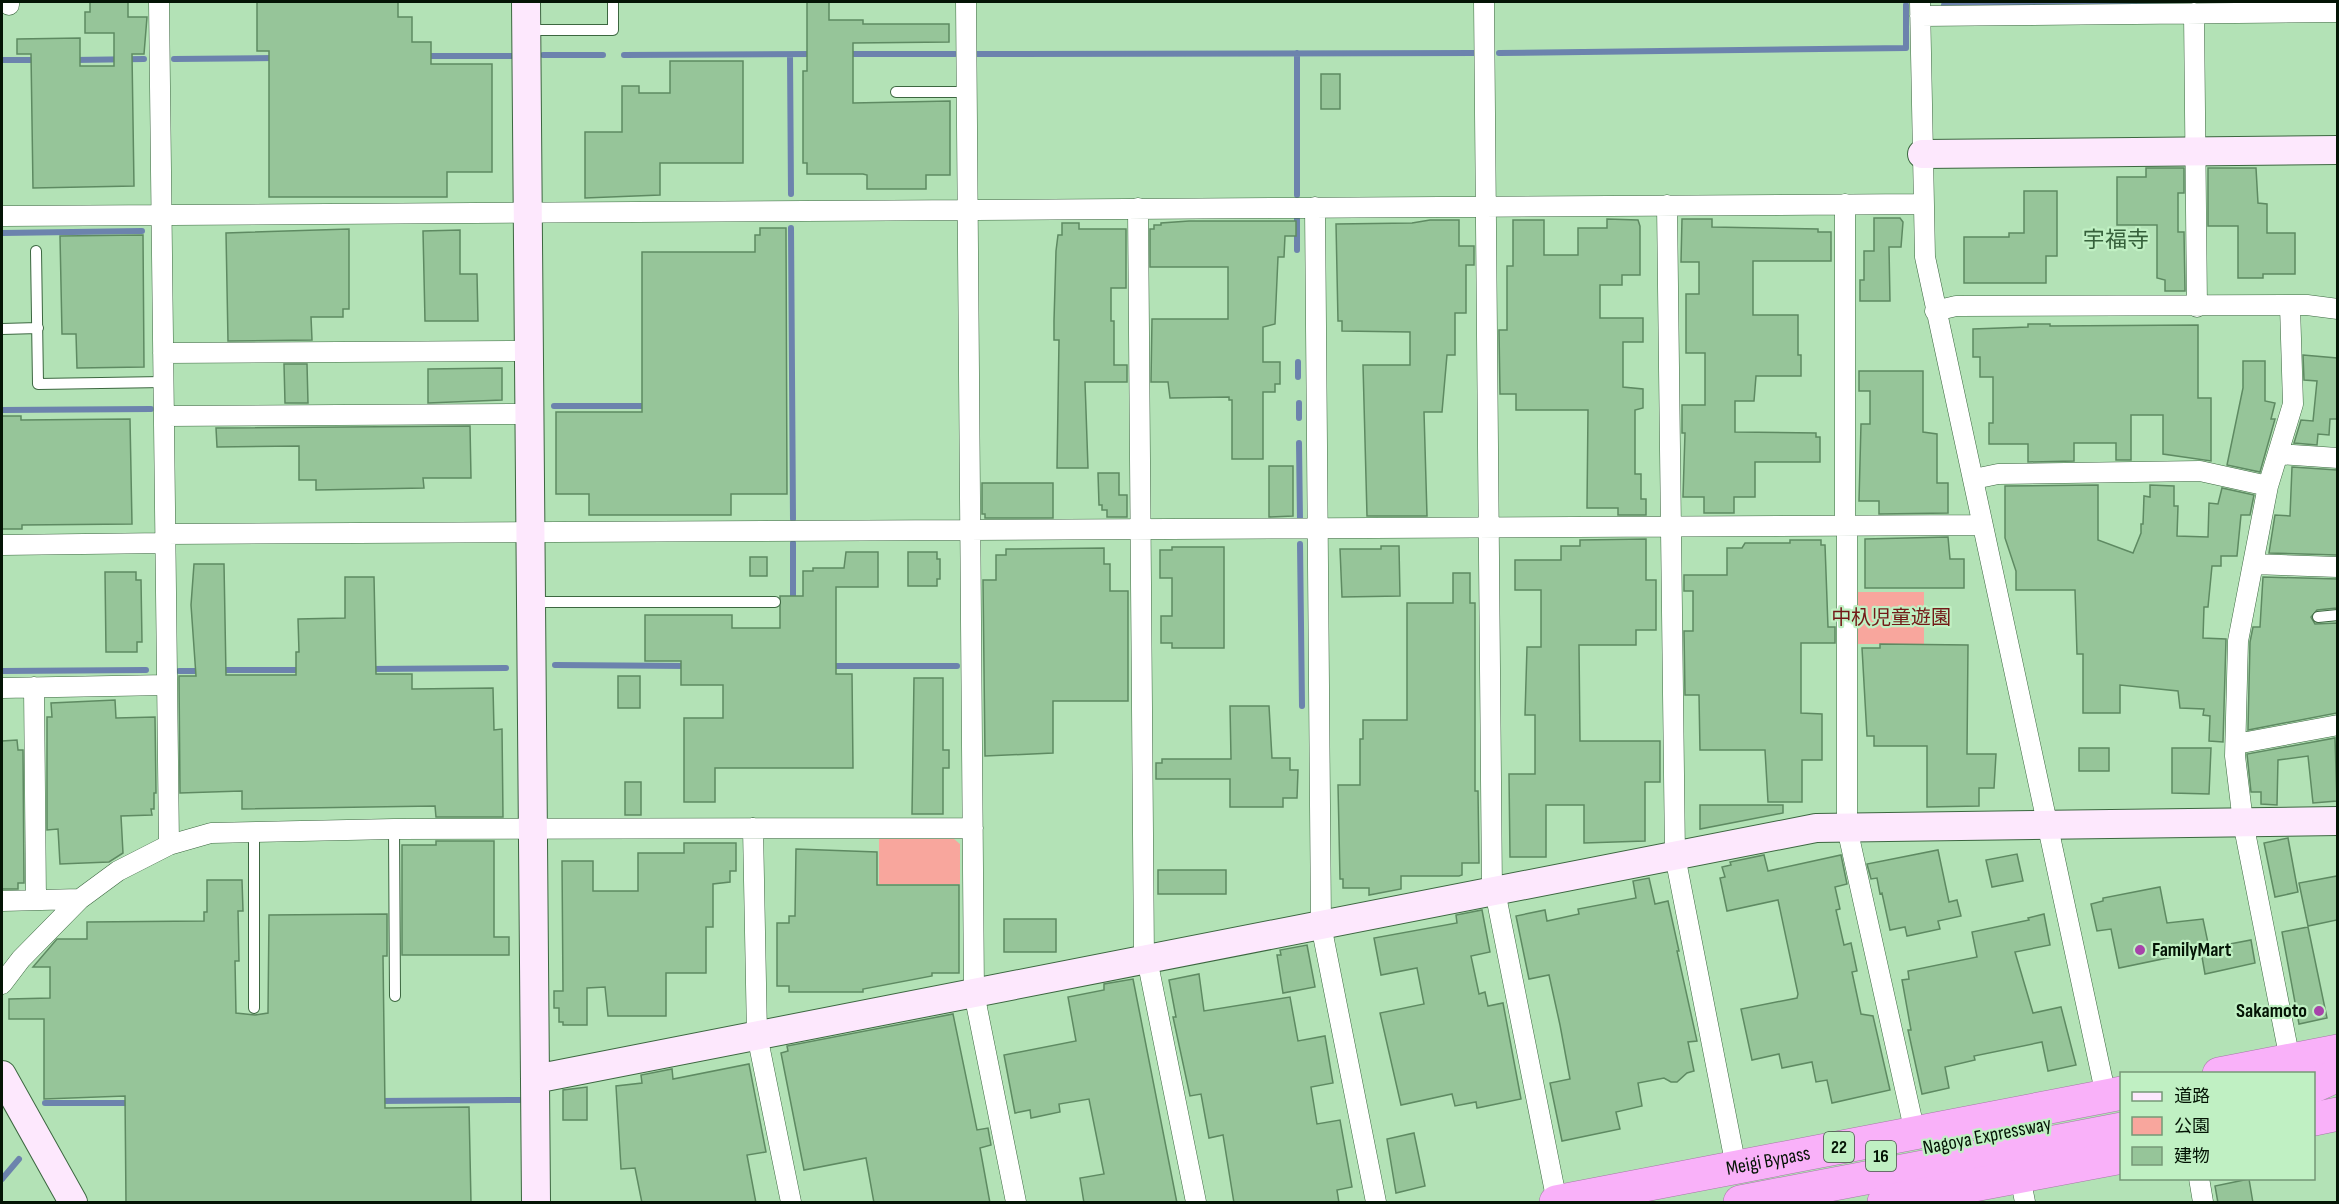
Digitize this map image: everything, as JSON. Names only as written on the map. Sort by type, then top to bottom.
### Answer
[{"type":"highway","points":[[2300,1067],[2337,1051]]},
{"type":"highway","points":[[2242,1072],[2300,1067],[2337,1068]]},
{"type":"highway","points":[[2315,1085],[2337,1075]]},
{"type":"highway","name":"Meigi Bypass","points":[[1556,1202],[1915,1133],[2116,1099]]},
{"type":"highway","name":"Nagoya Expressway","points":[[1641,1203],[2116,1099]]},
{"type":"highway","points":[[2315,1117],[2337,1112]]},
{"type":"highway","points":[[1740,1203],[2120,1129]]},
{"type":"highway","name":"Nagoya Expressway","points":[[1861,1203],[2120,1152]]},
{"type":"highway","points":[[1884,1203],[2023,1189],[2120,1157]]},
{"type":"street","points":[[159,2],[169,845]]},
{"type":"street","points":[[526,2],[536,1203]]},
{"type":"street","points":[[966,2],[974,993],[1016,1203]]},
{"type":"street","points":[[1484,2],[1488,527],[1494,891],[1556,1202]]},
{"type":"street","points":[[2116,1099],[2048,826],[1925,257],[1922,204],[1920,9],[2194,13],[2337,12]]},
{"type":"street","points":[[2194,13],[2197,307]]},
{"type":"street","points":[[1922,154],[2337,150]]},
{"type":"street","points":[[1845,204],[1847,828],[1915,1133]]},
{"type":"street","points":[[2,216],[1922,204]]},
{"type":"street","points":[[1667,205],[1675,856],[1736,1167]]},
{"type":"street","points":[[1315,207],[1321,925],[1377,1203]]},
{"type":"street","points":[[1138,208],[1146,959],[1196,1203]]},
{"type":"street","points":[[1935,311],[1956,306],[2197,307],[2307,304],[2337,309]]},
{"type":"street","points":[[2290,306],[2293,404],[2268,486],[2238,641],[2236,744],[2243,822],[2300,1067]]},
{"type":"street","points":[[163,353],[529,351]]},
{"type":"street","points":[[164,416],[529,414]]},
{"type":"street","points":[[2278,454],[2337,458]]},
{"type":"street","points":[[1974,480],[1998,474],[2200,471],[2268,486]]},
{"type":"street","points":[[2,545],[165,539],[530,532],[1983,525]]},
{"type":"street","points":[[2253,564],[2337,567]]},
{"type":"street","points":[[2,688],[167,685]]},
{"type":"street","points":[[34,687],[36,900]]},
{"type":"street","points":[[2236,744],[2337,725]]},
{"type":"street","points":[[535,1078],[1816,828],[2337,821]]},
{"type":"street","points":[[753,828],[757,1035],[791,1203]]},
{"type":"street","points":[[2,984],[21,959],[80,899],[118,871],[169,845],[211,833],[254,830],[394,829],[973,828]]},
{"type":"street","points":[[2,901],[80,899]]},
{"type":"street","points":[[2,1075],[73,1203]]},
{"type":"street","points":[[2199,1180],[2203,1203]]},
{"type":"lane","points":[[526,30],[613,30],[613,2]]},
{"type":"lane","points":[[896,92],[967,92]]},
{"type":"lane","points":[[36,251],[38,384],[164,382]]},
{"type":"lane","points":[[2,329],[38,328]]},
{"type":"lane","points":[[531,602],[775,602]]},
{"type":"lane","points":[[2318,616],[2337,615]]},
{"type":"lane","points":[[394,829],[395,996]]},
{"type":"lane","points":[[254,830],[254,1008]]},
{"type":"green space","name":"中杁児童遊園","points":[[1858,592],[1924,592],[1924,644],[1858,644]]},
{"type":"green space","points":[[879,839],[954,839],[960,844],[960,884],[879,884]]},
{"type":"building","points":[[90,2],[128,2],[128,17],[147,17],[144,54],[132,54],[134,186],[33,188],[31,54],[17,54],[17,39],[80,38],[80,66],[114,66],[114,33],[85,33],[85,12],[90,12]]},
{"type":"building","points":[[257,2],[398,2],[398,17],[412,17],[412,42],[431,42],[431,64],[492,64],[492,172],[447,172],[447,197],[269,197],[269,51],[257,51]]},
{"type":"building","points":[[807,2],[829,2],[829,20],[863,20],[863,24],[949,24],[949,42],[853,43],[853,103],[950,101],[950,175],[926,175],[926,189],[867,189],[867,175],[863,174],[807,174],[807,163],[803,163],[803,71],[807,71]]},
{"type":"building","points":[[670,61],[743,61],[743,163],[660,163],[660,195],[585,198],[585,132],[622,132],[622,86],[639,86],[639,93],[670,93]]},
{"type":"building","points":[[1321,74],[1340,74],[1340,109],[1321,109]]},
{"type":"building","points":[[2146,168],[2184,168],[2184,193],[2178,193],[2178,232],[2184,232],[2185,291],[2165,291],[2165,280],[2157,278],[2157,225],[2117,225],[2117,177],[2146,177]]},
{"type":"building","points":[[2208,168],[2256,168],[2258,203],[2267,204],[2267,233],[2295,233],[2295,274],[2263,274],[2263,278],[2238,278],[2238,226],[2208,226]]},
{"type":"building","points":[[2024,191],[2057,191],[2057,256],[2046,256],[2046,283],[1964,283],[1964,237],[2009,237],[2009,233],[2024,233]]},
{"type":"building","points":[[1874,218],[1900,218],[1903,222],[1901,247],[1889,247],[1890,301],[1860,301],[1860,280],[1864,280],[1864,251],[1874,251]]},
{"type":"building","points":[[1607,219],[1638,220],[1640,226],[1640,275],[1622,275],[1622,285],[1600,285],[1600,318],[1643,318],[1643,342],[1623,342],[1623,387],[1643,389],[1643,408],[1635,410],[1635,474],[1641,474],[1641,499],[1646,499],[1646,515],[1618,515],[1618,508],[1587,508],[1588,410],[1516,410],[1516,394],[1500,394],[1499,330],[1507,330],[1507,266],[1513,266],[1513,220],[1544,220],[1544,255],[1578,255],[1578,228],[1607,228]]},
{"type":"building","points":[[1682,219],[1712,219],[1712,227],[1818,229],[1818,232],[1831,232],[1831,261],[1753,261],[1753,315],[1798,315],[1798,355],[1801,355],[1801,376],[1756,376],[1754,401],[1735,401],[1735,432],[1816,433],[1816,437],[1820,437],[1820,462],[1755,462],[1755,497],[1734,497],[1734,513],[1704,513],[1704,497],[1683,497],[1685,433],[1682,433],[1682,405],[1705,405],[1705,353],[1686,353],[1686,294],[1699,294],[1699,262],[1681,262]]},
{"type":"building","points":[[1430,220],[1459,220],[1459,246],[1474,246],[1474,265],[1466,265],[1466,313],[1455,313],[1455,355],[1447,355],[1442,412],[1424,412],[1427,516],[1367,516],[1363,365],[1410,365],[1410,332],[1342,331],[1342,321],[1338,321],[1336,224],[1412,223]]},
{"type":"building","points":[[1296,221],[1296,236],[1285,236],[1284,257],[1278,257],[1275,324],[1263,327],[1263,362],[1280,362],[1280,384],[1275,384],[1275,392],[1263,392],[1263,459],[1232,459],[1232,400],[1229,400],[1229,397],[1170,398],[1168,382],[1151,382],[1152,319],[1228,319],[1228,267],[1150,267],[1150,229],[1154,229],[1154,225],[1161,225],[1161,223]]},
{"type":"building","points":[[1062,223],[1079,223],[1079,229],[1126,229],[1126,288],[1111,288],[1111,321],[1114,321],[1114,365],[1127,365],[1127,382],[1085,382],[1088,468],[1057,468],[1059,340],[1054,340],[1054,321],[1056,251],[1058,235],[1062,235]]},
{"type":"building","points":[[760,228],[786,228],[787,494],[731,494],[731,515],[589,515],[589,494],[556,494],[556,412],[642,412],[642,252],[755,252],[755,235],[760,235]]},
{"type":"building","points":[[349,229],[349,309],[343,309],[343,317],[311,317],[312,340],[228,341],[226,233]]},
{"type":"building","points":[[460,230],[460,274],[477,274],[478,321],[425,321],[423,231]]},
{"type":"building","points":[[143,235],[144,367],[77,368],[76,334],[62,334],[60,236]]},
{"type":"building","points":[[2028,324],[2050,324],[2050,326],[2198,325],[2198,398],[2211,398],[2211,461],[2163,454],[2163,415],[2131,415],[2131,460],[2116,460],[2116,443],[2074,443],[2074,461],[2028,462],[2028,444],[1989,444],[1989,423],[1993,423],[1993,377],[1980,377],[1980,357],[1973,357],[1973,329],[2028,327]]},
{"type":"building","points":[[2303,355],[2337,358],[2337,419],[2330,419],[2329,435],[2318,434],[2317,445],[2294,443],[2301,420],[2313,421],[2317,381],[2304,380]]},
{"type":"building","points":[[2243,361],[2265,361],[2265,401],[2275,403],[2271,419],[2275,419],[2260,472],[2227,465],[2243,388]]},
{"type":"building","points":[[284,364],[307,364],[308,403],[285,403]]},
{"type":"building","points":[[502,368],[502,400],[428,403],[428,369]]},
{"type":"building","points":[[1859,371],[1923,371],[1923,432],[1937,434],[1937,483],[1948,483],[1948,513],[1879,514],[1879,501],[1859,501],[1861,424],[1870,424],[1870,391],[1859,391]]},
{"type":"building","points":[[2,416],[21,416],[21,420],[130,419],[132,524],[22,525],[22,529],[2,529]]},
{"type":"building","points":[[470,426],[471,478],[423,478],[424,488],[316,490],[316,480],[299,480],[299,446],[217,447],[216,428]]},
{"type":"building","points":[[1269,466],[1293,466],[1293,516],[1269,517]]},
{"type":"building","points":[[2292,467],[2337,470],[2337,555],[2269,553],[2275,515],[2290,516]]},
{"type":"building","points":[[1098,473],[1119,473],[1119,495],[1127,495],[1127,517],[1107,517],[1107,510],[1102,510],[1102,505],[1099,505]]},
{"type":"building","points":[[982,483],[1053,483],[1053,518],[985,518],[985,514],[982,514]]},
{"type":"building","points":[[2098,485],[2098,540],[2133,553],[2141,533],[2141,524],[2143,524],[2144,496],[2150,497],[2150,485],[2174,486],[2174,506],[2178,506],[2177,536],[2208,537],[2209,503],[2218,504],[2222,488],[2254,495],[2250,515],[2241,515],[2237,556],[2221,556],[2221,566],[2212,566],[2208,607],[2204,607],[2203,638],[2226,639],[2223,742],[2209,741],[2210,716],[2203,715],[2204,709],[2180,708],[2178,691],[2120,685],[2120,713],[2083,713],[2083,654],[2077,654],[2075,590],[2016,590],[2016,571],[2005,538],[2005,486]]},
{"type":"building","points":[[1948,537],[1950,559],[1964,559],[1964,588],[1865,588],[1865,539]]},
{"type":"building","points":[[1646,539],[1646,580],[1656,580],[1656,630],[1636,630],[1636,645],[1579,645],[1580,741],[1660,741],[1660,782],[1645,782],[1645,841],[1584,843],[1584,805],[1546,805],[1546,857],[1510,857],[1509,774],[1535,774],[1535,715],[1525,715],[1527,647],[1541,647],[1541,590],[1515,590],[1515,560],[1561,560],[1561,546],[1580,546],[1580,540]]},
{"type":"building","points":[[1790,540],[1821,540],[1821,545],[1825,545],[1828,627],[1835,627],[1835,643],[1801,643],[1801,713],[1822,714],[1822,760],[1802,760],[1802,802],[1768,802],[1765,750],[1700,750],[1699,695],[1685,695],[1684,631],[1693,631],[1693,591],[1684,591],[1684,575],[1727,575],[1727,548],[1742,548],[1745,543],[1790,543]]},
{"type":"building","points":[[1381,546],[1399,546],[1400,596],[1342,597],[1340,549],[1381,549]]},
{"type":"building","points":[[1172,547],[1224,547],[1224,648],[1172,648],[1172,643],[1161,643],[1161,616],[1172,616],[1172,578],[1160,578],[1160,550],[1172,550]]},
{"type":"building","points":[[1104,548],[1104,564],[1110,564],[1110,591],[1128,591],[1128,701],[1053,701],[1053,753],[985,756],[983,580],[996,580],[996,555],[1006,555],[1006,549]]},
{"type":"building","points":[[846,552],[878,552],[878,587],[836,587],[836,674],[852,674],[853,768],[715,768],[715,802],[684,802],[684,718],[723,718],[723,685],[681,685],[681,661],[645,661],[645,615],[732,615],[732,628],[780,628],[780,596],[803,596],[803,571],[813,571],[813,568],[844,568]]},
{"type":"building","points":[[908,552],[937,552],[937,559],[940,559],[940,579],[937,579],[937,586],[908,586]]},
{"type":"building","points":[[750,557],[767,557],[767,576],[750,576]]},
{"type":"building","points":[[194,564],[224,564],[226,675],[296,675],[296,652],[299,652],[298,619],[345,618],[345,577],[374,577],[376,674],[412,674],[412,689],[493,688],[494,730],[502,729],[503,817],[436,817],[435,806],[242,809],[242,791],[180,793],[179,676],[196,676],[191,605]]},
{"type":"building","points":[[105,572],[136,572],[136,580],[141,580],[142,642],[137,642],[137,652],[106,652]]},
{"type":"building","points":[[1453,573],[1470,573],[1470,603],[1475,603],[1475,791],[1478,791],[1479,863],[1462,863],[1462,875],[1459,876],[1401,876],[1401,889],[1369,895],[1369,888],[1343,888],[1343,879],[1340,879],[1338,785],[1360,785],[1360,739],[1363,739],[1363,720],[1407,720],[1407,603],[1453,603]]},
{"type":"building","points":[[2263,577],[2337,579],[2337,608],[2317,610],[2311,617],[2315,624],[2337,623],[2337,713],[2248,730],[2250,642],[2253,627],[2260,627]]},
{"type":"building","points":[[1880,644],[1968,645],[1967,754],[1996,754],[1994,788],[1979,788],[1979,806],[1927,807],[1927,746],[1874,746],[1874,736],[1867,736],[1862,648],[1880,648]]},
{"type":"building","points":[[618,676],[640,676],[640,708],[618,708]]},
{"type":"building","points":[[914,678],[943,678],[943,750],[949,750],[949,768],[943,768],[943,814],[912,814]]},
{"type":"building","points":[[115,700],[116,718],[155,717],[156,793],[154,793],[154,809],[151,809],[152,815],[121,816],[123,853],[109,862],[60,864],[58,829],[47,830],[47,717],[52,717],[51,703]]},
{"type":"building","points":[[1230,706],[1269,706],[1272,758],[1290,758],[1290,770],[1298,770],[1297,798],[1283,798],[1283,807],[1230,807],[1230,779],[1156,779],[1156,763],[1162,763],[1162,759],[1231,759]]},
{"type":"building","points":[[2335,738],[2337,801],[2313,803],[2308,756],[2278,760],[2277,805],[2261,804],[2261,792],[2251,792],[2247,754]]},
{"type":"building","points":[[17,740],[18,750],[23,750],[24,883],[18,883],[18,889],[2,889],[2,741]]},
{"type":"building","points":[[2079,748],[2109,748],[2109,771],[2079,771]]},
{"type":"building","points":[[2172,748],[2211,748],[2209,794],[2172,793]]},
{"type":"building","points":[[625,782],[641,782],[641,815],[625,815]]},
{"type":"building","points":[[1700,805],[1783,805],[1783,813],[1700,829]]},
{"type":"building","points":[[2288,838],[2298,892],[2275,897],[2264,843]]},
{"type":"building","points":[[436,841],[494,841],[494,937],[509,937],[509,955],[402,955],[402,845],[436,845]]},
{"type":"building","points":[[684,843],[736,843],[736,871],[730,871],[730,882],[713,884],[713,927],[706,927],[706,973],[666,973],[666,1016],[608,1016],[605,987],[587,988],[587,1025],[563,1025],[563,1022],[559,1022],[559,1008],[554,1008],[554,991],[563,991],[562,861],[593,861],[593,891],[638,891],[638,853],[684,853]]},
{"type":"building","points":[[796,849],[877,852],[877,885],[959,885],[959,973],[932,973],[932,976],[863,989],[863,992],[789,992],[789,986],[777,986],[777,923],[789,923],[789,916],[795,916]]},
{"type":"building","points":[[1938,850],[1949,902],[1957,900],[1961,916],[1938,921],[1940,929],[1907,936],[1905,927],[1890,930],[1877,878],[1871,879],[1867,864]]},
{"type":"building","points":[[2017,854],[2023,881],[1992,887],[1986,860]]},
{"type":"building","points":[[1764,855],[1768,871],[1841,855],[1847,884],[1835,887],[1840,909],[1836,910],[1844,945],[1851,943],[1857,971],[1852,972],[1861,1014],[1873,1016],[1890,1090],[1832,1103],[1827,1080],[1816,1082],[1812,1062],[1782,1068],[1779,1054],[1752,1060],[1741,1009],[1797,998],[1798,994],[1778,900],[1727,911],[1720,878],[1725,877],[1722,867],[1731,865],[1730,862]]},
{"type":"building","points":[[1158,870],[1226,870],[1226,894],[1158,894]]},
{"type":"building","points":[[2337,876],[2337,920],[2308,926],[2299,883]]},
{"type":"building","points":[[1649,878],[1655,904],[1668,901],[1697,1041],[1688,1042],[1694,1071],[1687,1073],[1677,1082],[1664,1078],[1638,1083],[1642,1106],[1616,1112],[1620,1129],[1562,1141],[1550,1083],[1570,1079],[1560,1025],[1549,975],[1529,979],[1516,916],[1545,910],[1547,921],[1579,914],[1578,909],[1636,898],[1633,881]]},
{"type":"building","points":[[207,880],[242,880],[243,911],[238,911],[239,961],[235,961],[236,1013],[255,1015],[268,1013],[269,915],[387,914],[387,956],[383,956],[385,1108],[469,1107],[471,1203],[126,1203],[125,1096],[44,1099],[44,1019],[9,1019],[9,999],[50,998],[50,967],[33,967],[57,939],[87,939],[87,922],[204,921],[204,912],[207,912]]},
{"type":"building","points":[[2160,887],[2167,923],[2203,919],[2209,948],[2251,940],[2255,963],[2205,974],[2201,951],[2119,968],[2111,929],[2097,931],[2091,904],[2103,901],[2103,898]]},
{"type":"building","points":[[1482,910],[1490,952],[1471,956],[1479,994],[1485,992],[1488,1006],[1503,1003],[1521,1099],[1477,1108],[1476,1102],[1455,1106],[1452,1094],[1401,1105],[1380,1013],[1424,1004],[1417,968],[1381,975],[1374,938],[1457,923],[1456,915]]},
{"type":"building","points":[[2044,914],[2050,945],[2015,952],[2033,1013],[2061,1007],[2076,1065],[2048,1071],[2042,1042],[1974,1056],[1975,1060],[1945,1067],[1949,1088],[1922,1094],[1908,1030],[1911,1030],[1902,980],[1909,979],[1908,971],[1977,957],[1972,932],[2029,920],[2028,918]]},
{"type":"building","points":[[1004,919],[1056,919],[1056,952],[1004,952]]},
{"type":"building","points":[[2308,927],[2327,1018],[2299,1024],[2282,932]]},
{"type":"building","points":[[1307,945],[1315,987],[1283,993],[1277,955],[1281,955],[1280,950]]},
{"type":"building","points":[[1199,974],[1204,1011],[1290,997],[1298,1041],[1325,1036],[1333,1083],[1311,1087],[1317,1124],[1340,1120],[1352,1187],[1337,1190],[1339,1203],[1234,1203],[1223,1135],[1209,1138],[1201,1094],[1190,1096],[1173,1017],[1176,1017],[1169,980]]},
{"type":"building","points":[[1133,979],[1177,1203],[1084,1203],[1080,1178],[1104,1174],[1089,1099],[1059,1104],[1060,1112],[1031,1118],[1030,1110],[1015,1113],[1004,1055],[1076,1041],[1068,997],[1104,990],[1104,984]]},
{"type":"building","points":[[953,1014],[977,1130],[988,1128],[991,1145],[980,1148],[990,1203],[874,1203],[866,1158],[804,1170],[781,1053],[788,1051],[787,1046]]},
{"type":"building","points":[[749,1064],[766,1152],[747,1155],[756,1203],[642,1203],[635,1168],[621,1169],[616,1086],[642,1083],[641,1075],[672,1069],[673,1079]]},
{"type":"building","points":[[587,1087],[587,1120],[563,1120],[563,1090]]},
{"type":"building","points":[[1414,1133],[1425,1186],[1396,1193],[1387,1139]]},
{"type":"building","points":[[2249,1180],[2253,1203],[2218,1203],[2215,1186]]},
{"type":"waterway","points":[[1944,5],[2298,3]]},
{"type":"waterway","points":[[1499,53],[1906,48],[1906,5]]},
{"type":"waterway","points":[[1297,53],[1297,195]]},
{"type":"waterway","points":[[976,54],[1476,53]]},
{"type":"waterway","points":[[624,55],[813,54]]},
{"type":"waterway","points":[[847,54],[955,54]]},
{"type":"waterway","points":[[543,55],[603,55]]},
{"type":"waterway","points":[[790,55],[791,194]]},
{"type":"waterway","points":[[423,56],[513,56]]},
{"type":"waterway","points":[[174,59],[275,58]]},
{"type":"waterway","points":[[74,60],[144,59]]},
{"type":"waterway","points":[[2,60],[37,60]]},
{"type":"waterway","points":[[1297,219],[1297,250]]},
{"type":"waterway","points":[[791,228],[793,519]]},
{"type":"waterway","points":[[2,233],[142,231]]},
{"type":"waterway","points":[[1298,362],[1298,377]]},
{"type":"waterway","points":[[1299,403],[1299,418]]},
{"type":"waterway","points":[[554,406],[650,406]]},
{"type":"waterway","points":[[2,410],[151,409]]},
{"type":"waterway","points":[[1299,443],[1300,520]]},
{"type":"waterway","points":[[793,543],[793,602]]},
{"type":"waterway","points":[[1300,544],[1302,706]]},
{"type":"waterway","points":[[555,665],[689,666]]},
{"type":"waterway","points":[[828,666],[957,666]]},
{"type":"waterway","points":[[368,669],[506,668]]},
{"type":"waterway","points":[[2,671],[146,670]]},
{"type":"waterway","points":[[218,670],[304,670]]},
{"type":"waterway","points":[[179,671],[202,671]]},
{"type":"waterway","points":[[377,1101],[520,1100]]},
{"type":"waterway","points":[[45,1103],[132,1103]]},
{"type":"waterway","points":[[2,1179],[19,1159]]},
{"type":"place","name":"FamilyMart","points":[[2140,950]]},
{"type":"place","name":"Sakamoto","points":[[2319,1011]]},
{"type":"district","name":"宇福寺","points":[[2116,240]]}]
